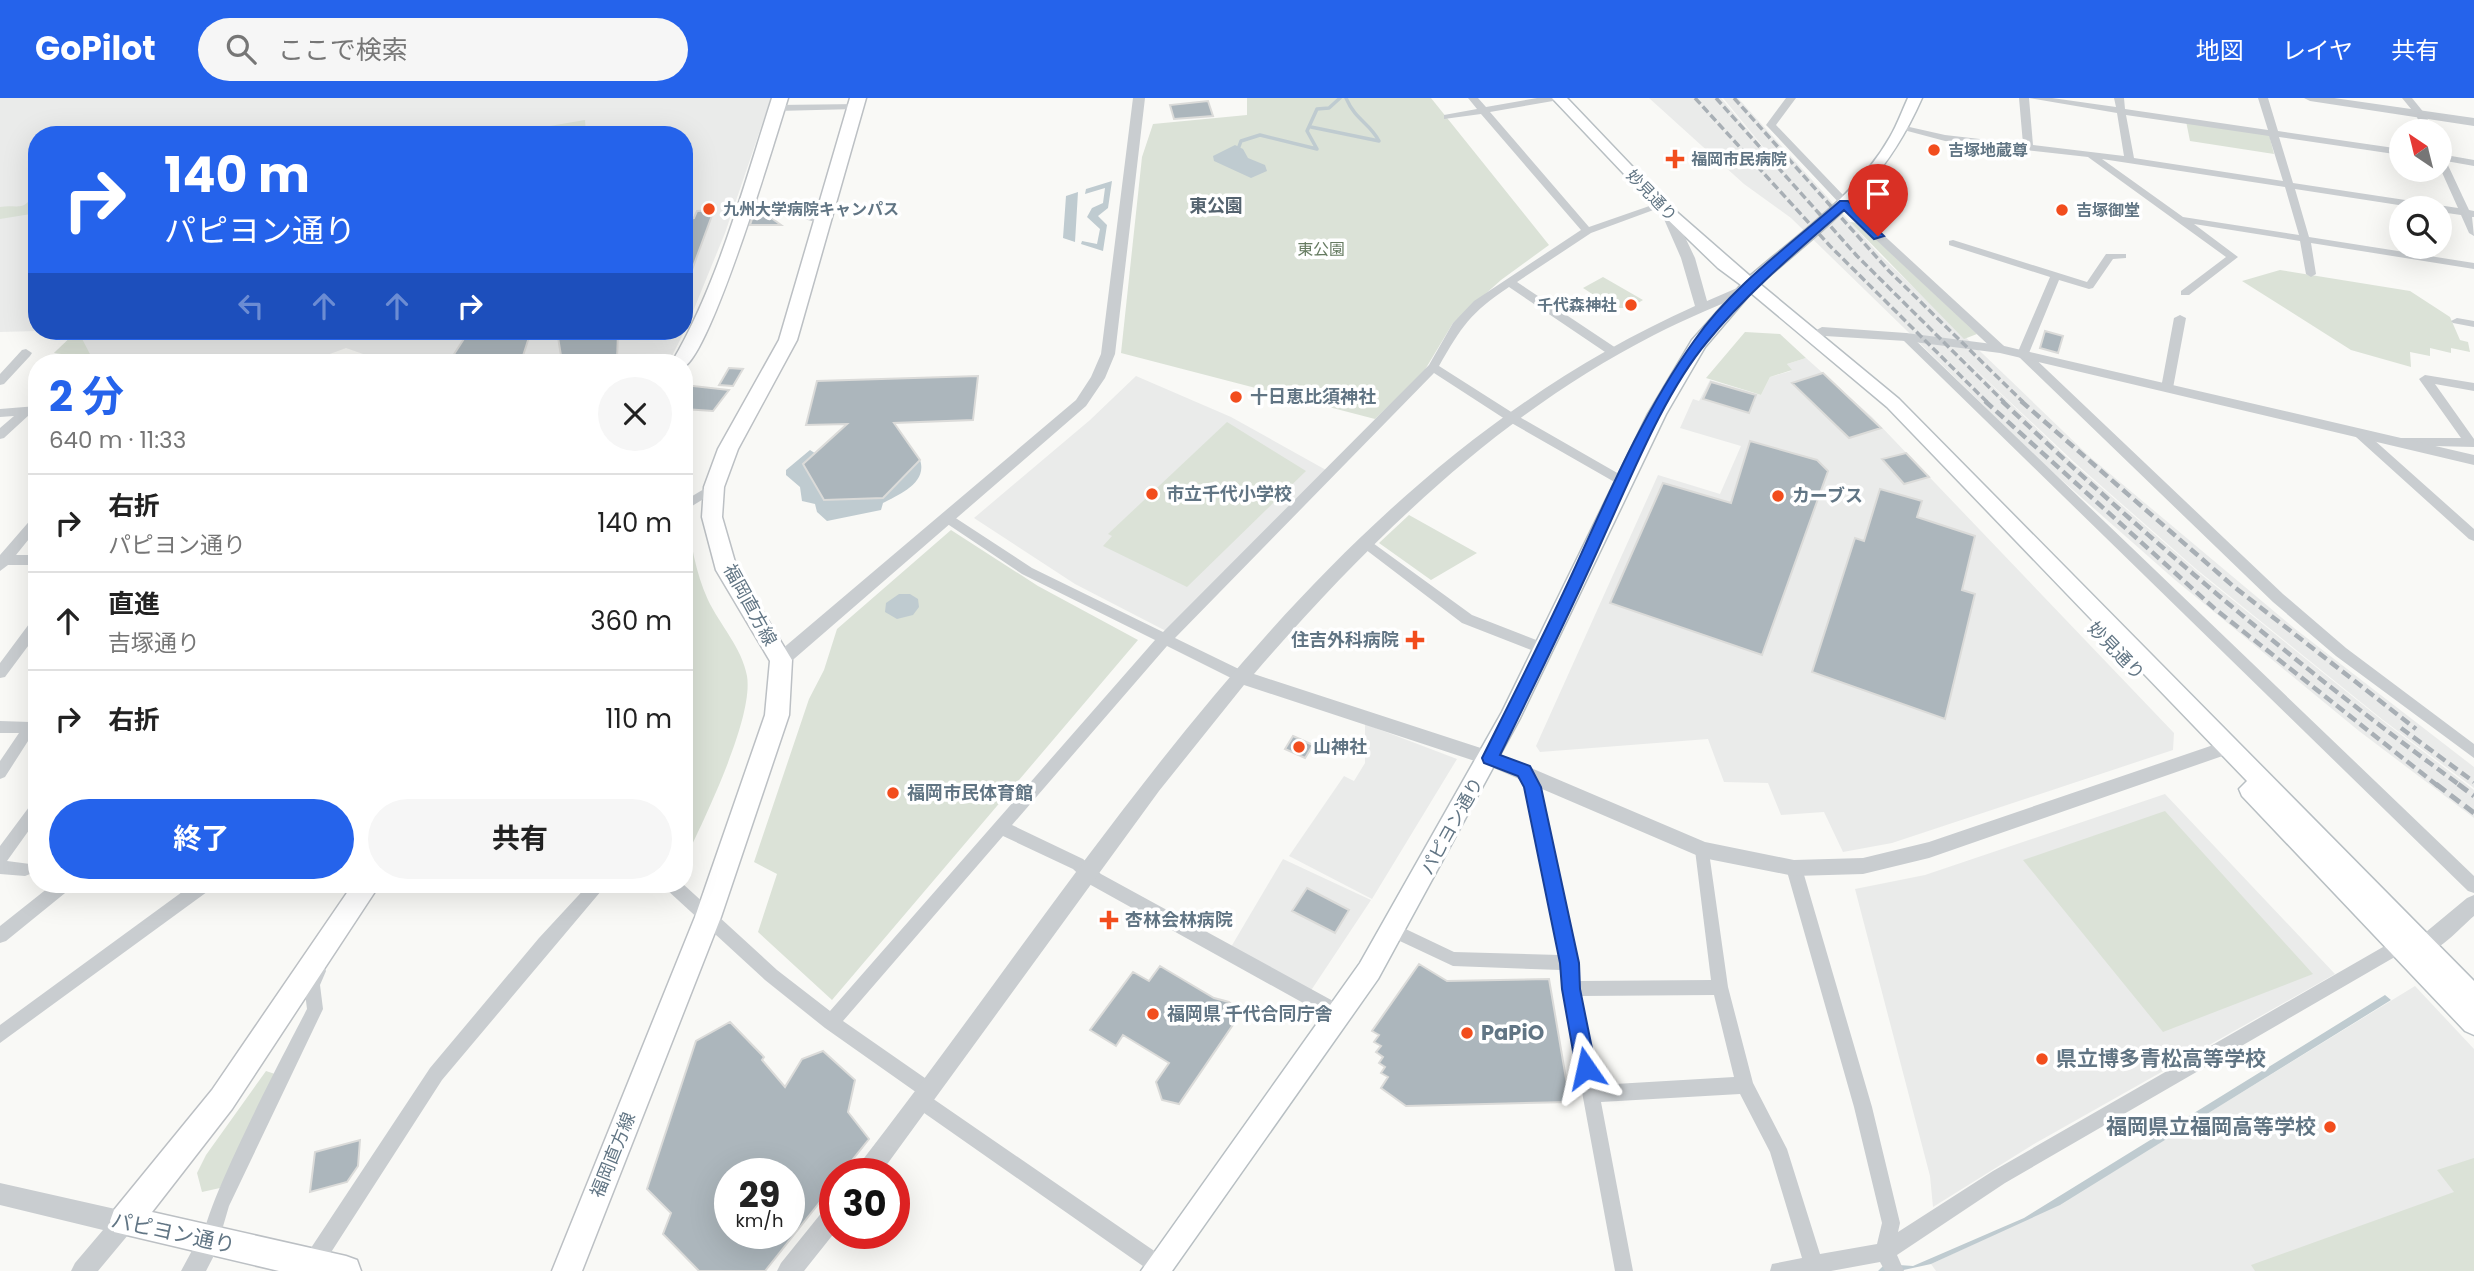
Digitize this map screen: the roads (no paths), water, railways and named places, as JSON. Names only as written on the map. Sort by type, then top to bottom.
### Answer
[{"type":"main road","name":"妙見通り","points":[[1559,98],[1664,208],[1751,286],[1816,336],[1893,403],[2221,750]]},
{"type":"main road","name":"パピヨン通り","points":[[1157,1269],[1338,1013],[1393,930],[1490,758],[1622,481],[1666,397],[1700,341],[1751,286],[1844,204],[1879,169],[1905,129],[1915,98]]},
{"type":"main road","name":"福岡直方線","points":[[567,1271],[708,917],[777,715],[781,660],[727,569],[712,517],[714,487],[728,449],[788,340],[857,102]]},
{"type":"main road","points":[[686,354],[698,333],[747,202],[778,103]]},
{"type":"main road","name":"妙見通り","points":[[1751,286],[1776,314],[1881,408],[2221,750],[2413,947],[2474,1023]]},
{"type":"main road","points":[[125,1221],[158,1185],[268,1038],[337,925],[360,893]]},
{"type":"main road","name":"妙見通り","points":[[2413,947],[2474,998]]},
{"type":"main road","name":"パピヨン通り","points":[[125,1221],[346,1271]]},
{"type":"street","points":[[781,660],[1081,403],[1098,378],[1108,354],[1139,98]]},
{"type":"street","points":[[1472,98],[1587,232]]},
{"type":"street","points":[[1447,117],[1553,98]]},
{"type":"street","points":[[1791,98],[1772,125],[1844,204],[2000,349]]},
{"type":"street","points":[[2024,98],[2028,148]]},
{"type":"street","points":[[2033,98],[2389,150]]},
{"type":"street","points":[[2119,98],[2129,160]]},
{"type":"street","points":[[2263,98],[2305,239],[2311,274]]},
{"type":"street","points":[[2310,98],[2474,122]]},
{"type":"street","points":[[2407,98],[2422,119]]},
{"type":"street","points":[[778,103],[857,102]]},
{"type":"street","points":[[1905,129],[1945,138],[2090,154],[2470,213]]},
{"type":"street","points":[[2090,154],[2233,257],[2185,293]]},
{"type":"street","points":[[2452,160],[2474,163]]},
{"type":"street","points":[[2452,180],[2470,213],[2474,233]]},
{"type":"street","points":[[747,202],[824,221]]},
{"type":"street","points":[[831,1023],[1163,641],[1433,367],[1457,325],[1478,303],[1560,247],[1587,232],[1664,208],[1688,258],[1701,305]]},
{"type":"street","points":[[2179,219],[2474,266]]},
{"type":"street","points":[[1953,243],[2089,286],[2110,256],[2122,256]]},
{"type":"street","points":[[2023,354],[2055,277]]},
{"type":"street","points":[[1509,282],[1612,351]]},
{"type":"street","points":[[878,1158],[1087,872],[1242,677],[1334,573],[1470,447],[1563,379],[1701,305],[1751,286]]},
{"type":"street","points":[[2167,387],[2180,318]]},
{"type":"street","points":[[2457,321],[2474,324]]},
{"type":"street","points":[[1816,336],[1822,331],[1906,337],[2000,349],[2474,460]]},
{"type":"street","points":[[1906,337],[2474,886]]},
{"type":"street","points":[[0,381],[26,353]]},
{"type":"street","points":[[2023,354],[2278,598],[2341,652],[2474,752]]},
{"type":"street","points":[[1433,367],[1512,418],[1622,481]]},
{"type":"street","points":[[2472,442],[2425,379],[2474,387]]},
{"type":"street","points":[[0,413],[28,410]]},
{"type":"street","points":[[0,435],[28,413]]},
{"type":"street","points":[[2360,435],[2474,536]]},
{"type":"street","points":[[2395,442],[2472,442]]},
{"type":"street","points":[[693,501],[714,487]]},
{"type":"street","points":[[947,518],[1027,571],[1163,641],[1242,677],[1490,758],[1703,850],[1794,868],[1863,866],[1929,849],[2221,750]]},
{"type":"street","points":[[2,562],[28,531]]},
{"type":"street","points":[[1366,543],[1467,619],[1544,649]]},
{"type":"street","points":[[2,562],[28,561]]},
{"type":"street","points":[[0,673],[28,636]]},
{"type":"street","points":[[0,727],[28,728]]},
{"type":"street","points":[[0,773],[28,731]]},
{"type":"street","points":[[1524,771],[1532,787],[1569,963],[1571,989],[1624,1271]]},
{"type":"street","points":[[0,858],[28,819]]},
{"type":"street","points":[[1002,828],[1078,864],[1087,872],[1338,1013]]},
{"type":"street","points":[[1703,850],[1720,987],[1745,1085],[1778,1149],[1814,1266]]},
{"type":"street","points":[[0,867],[25,869]]},
{"type":"street","points":[[1794,868],[1863,1107],[1891,1223],[1885,1252],[1895,1271]]},
{"type":"street","points":[[0,936],[53,893]]},
{"type":"street","points":[[0,1035],[193,893]]},
{"type":"street","points":[[312,1264],[436,1074],[545,943],[591,893]]},
{"type":"street","points":[[682,893],[771,975],[831,1023],[1157,1269]]},
{"type":"street","points":[[1779,1271],[1885,1252],[1999,1177],[2389,952],[2413,947],[2474,904]]},
{"type":"street","points":[[193,1271],[210,1240],[220,1204],[315,1009],[312,985],[337,925]]},
{"type":"street","points":[[1393,930],[1453,960],[1569,963]]},
{"type":"street","points":[[1571,989],[1720,987]]},
{"type":"street","points":[[1591,1094],[1745,1085]]},
{"type":"street","name":"パピヨン通り","points":[[0,1194],[87,1216],[125,1221]]},
{"type":"street","points":[[83,1271],[125,1221]]},
{"type":"street","points":[[790,1271],[819,1234]]},
{"type":"waterway","points":[[1237,152],[1241,141],[1260,135],[1317,149],[1307,131],[1317,109],[1329,108],[1340,98]]},
{"type":"waterway","points":[[1311,127],[1379,141],[1354,112],[1346,98]]},
{"type":"railway","points":[[1695,98],[1830,246],[1987,402]]},
{"type":"railway","points":[[1716,98],[1857,256],[2004,402]]},
{"type":"railway","points":[[1734,98],[1889,271],[2023,402]]},
{"type":"railway","points":[[1985,401],[2215,609],[2438,786]]},
{"type":"railway","points":[[2002,401],[2112,503],[2225,601],[2341,695],[2461,786]]},
{"type":"railway","points":[[2021,401],[2233,586],[2416,729]]},
{"type":"railway","points":[[2401,728],[2474,782]]},
{"type":"railway","points":[[2436,784],[2474,813]]},
{"type":"railway","points":[[2458,784],[2474,796]]},
{"type":"place","name":"吉塚地蔵尊","points":[[1934,150]]},
{"type":"place","name":"福岡市民病院","points":[[1675,159]]},
{"type":"place","name":"九州大学病院キャンパス","points":[[709,209]]},
{"type":"place","name":"吉塚御堂","points":[[2062,210]]},
{"type":"place","name":"千代森神社","points":[[1631,305]]},
{"type":"place","name":"十日恵比須神社","points":[[1236,397]]},
{"type":"place","name":"市立千代小学校","points":[[1152,494]]},
{"type":"place","name":"カーブス","points":[[1778,496]]},
{"type":"place","name":"住吉外科病院","points":[[1415,640]]},
{"type":"place","name":"山神社","points":[[1299,747]]},
{"type":"place","name":"福岡市民体育館","points":[[893,793]]},
{"type":"place","name":"杏林会林病院","points":[[1109,920]]},
{"type":"place","name":"福岡県 千代合同庁舎","points":[[1153,1014]]},
{"type":"place","name":"PaPiO","points":[[1467,1033]]},
{"type":"place","name":"県立博多青松高等学校","points":[[2042,1059]]},
{"type":"place","name":"福岡県立福岡高等学校","points":[[2330,1127]]},
{"type":"district","name":"東公園","points":[[1216,206]]}]
